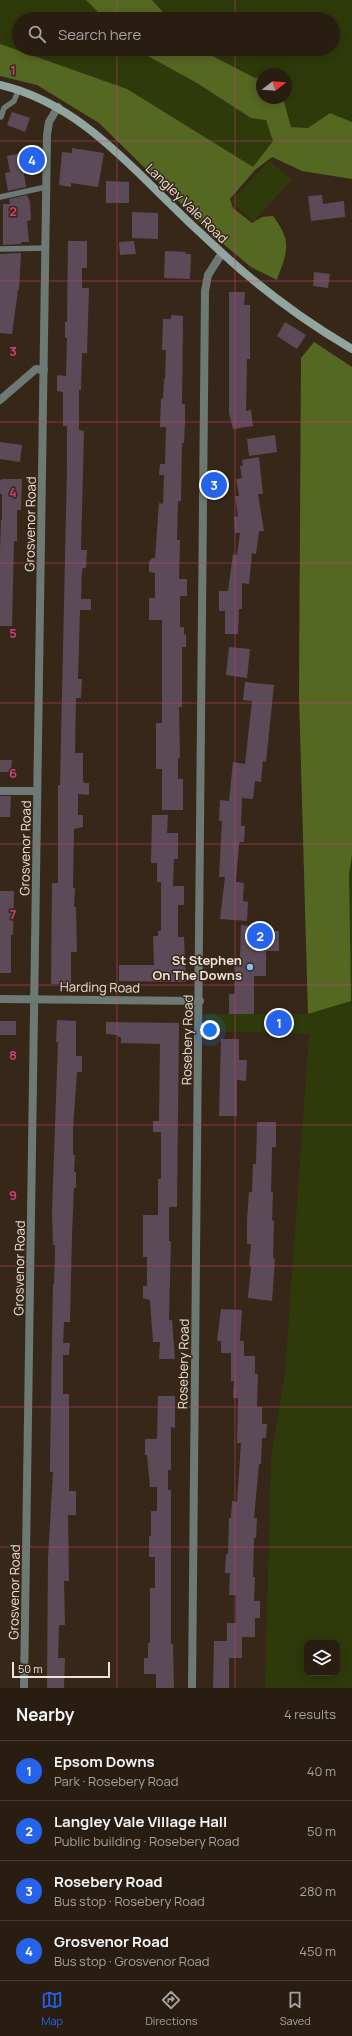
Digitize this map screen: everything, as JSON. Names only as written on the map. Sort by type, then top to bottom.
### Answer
[{"type":"street","name":"Langley Vale Road","points":[[0,85],[19,89],[35,95],[58,107],[100,137],[222,253],[287,306],[352,350]]},
{"type":"street","name":"Grosvenor Road","points":[[24,1688],[47,135],[50,122],[58,107]]},
{"type":"street","name":"Rosebery Road","points":[[192,1688],[200,1001],[205,291],[208,275],[222,253]]},
{"type":"street","points":[[0,400],[36,370],[44,370]]},
{"type":"street","points":[[0,791],[37,791]]},
{"type":"street","name":"Harding Road","points":[[0,999],[200,1001]]},
{"type":"lane","points":[[1,117],[4,108],[14,101],[19,89]]},
{"type":"lane","points":[[0,197],[46,187]]},
{"type":"lane","points":[[0,249],[46,248]]},
{"type":"green space","points":[[0,0],[352,0],[352,122],[330,113],[308,128],[291,127],[285,104],[292,104],[292,68],[256,68],[256,104],[262,104],[273,141],[253,167],[255,170],[229,199],[233,208],[156,178],[99,123],[37,85],[0,76]]},
{"type":"green space","points":[[86,0],[152,0],[163,12],[98,12]]},
{"type":"green space","points":[[0,44],[12,48],[12,56],[34,56],[127,89],[253,167],[273,141],[266,120],[251,118],[197,83],[148,56],[213,56],[256,78],[256,104],[285,104],[291,127],[308,128],[330,113],[352,122],[352,179],[302,171],[272,157],[255,170],[230,199],[233,208],[252,223],[262,217],[273,216],[279,225],[286,240],[286,247],[277,280],[251,267],[215,237],[99,123],[37,85],[0,76]]},
{"type":"green space","points":[[269,161],[292,180],[253,222],[231,201]]},
{"type":"green space","points":[[314,342],[352,367],[352,1688],[265,1688],[271,1458],[285,1372],[309,1034],[207,1031],[205,1014],[308,1014],[299,695],[301,358]]},
{"type":"green space","points":[[314,342],[352,367],[352,855],[349,873],[351,1001],[308,1014],[299,695],[301,358]]},
{"type":"building","points":[[12,112],[30,118],[25,132],[7,125]]},
{"type":"building","points":[[72,148],[104,153],[98,187],[71,183],[71,187],[59,185],[62,152],[72,153]]},
{"type":"building","points":[[23,153],[25,166],[23,167],[26,187],[8,191],[5,173],[10,172],[7,156]]},
{"type":"building","points":[[106,181],[129,182],[129,203],[106,203]]},
{"type":"building","points":[[27,195],[30,202],[31,220],[27,221],[29,242],[3,245],[3,204],[10,204],[9,199]]},
{"type":"building","points":[[322,195],[323,204],[344,201],[345,217],[311,221],[308,196]]},
{"type":"building","points":[[132,212],[158,213],[158,239],[132,238]]},
{"type":"building","points":[[68,241],[87,241],[87,268],[82,268],[82,288],[89,288],[87,353],[82,353],[81,390],[79,390],[79,430],[84,431],[81,550],[87,550],[86,568],[83,568],[82,571],[81,599],[91,599],[91,610],[80,610],[78,679],[82,679],[81,698],[76,698],[75,753],[83,753],[83,781],[84,783],[89,783],[89,795],[78,794],[78,815],[83,815],[83,827],[74,829],[73,888],[75,888],[74,907],[76,907],[77,952],[71,952],[71,984],[51,984],[52,883],[58,883],[58,785],[60,785],[67,467],[67,426],[63,426],[63,392],[57,391],[57,375],[66,376],[67,338],[65,338],[65,322],[67,322]]},
{"type":"building","points":[[134,241],[136,254],[120,255],[119,242]]},
{"type":"building","points":[[165,251],[186,252],[185,254],[191,254],[190,279],[164,278]]},
{"type":"building","points":[[21,253],[19,290],[12,334],[0,333],[0,254]]},
{"type":"building","points":[[314,272],[330,274],[328,288],[313,286]]},
{"type":"building","points":[[229,292],[245,292],[244,305],[250,305],[250,359],[247,359],[246,411],[251,410],[253,426],[233,429],[229,413]]},
{"type":"building","points":[[171,315],[183,316],[182,404],[185,404],[185,423],[184,443],[182,443],[181,501],[178,501],[177,540],[180,540],[179,579],[187,579],[187,596],[180,596],[180,627],[184,627],[184,635],[186,634],[186,647],[182,647],[182,707],[179,707],[180,758],[178,758],[178,779],[183,779],[183,810],[162,810],[162,769],[156,769],[156,723],[162,723],[162,620],[149,620],[149,598],[155,598],[155,573],[149,572],[149,562],[152,558],[155,558],[159,503],[163,504],[164,475],[159,475],[160,464],[165,464],[166,427],[160,427],[161,398],[163,399],[165,379],[166,350],[162,350],[163,319],[171,319]]},
{"type":"building","points":[[285,322],[306,335],[297,349],[277,336]]},
{"type":"building","points":[[275,435],[277,452],[249,456],[247,439]]},
{"type":"building","points":[[0,442],[22,445],[20,462],[0,459]]},
{"type":"building","points":[[259,457],[263,494],[258,494],[264,531],[259,531],[256,554],[252,553],[249,584],[242,583],[242,609],[239,609],[238,634],[225,634],[225,611],[219,611],[219,591],[228,591],[233,554],[237,555],[240,533],[235,533],[234,517],[238,516],[235,496],[239,496],[236,479],[242,478],[240,466],[243,466],[242,460]]},
{"type":"building","points":[[22,479],[21,510],[17,510],[17,541],[14,541],[12,626],[0,626],[2,494],[0,494],[0,480]]},
{"type":"building","points":[[229,647],[250,649],[247,678],[226,675]]},
{"type":"building","points":[[245,682],[274,685],[266,762],[263,761],[261,782],[255,781],[253,799],[242,798],[241,826],[245,826],[244,842],[240,842],[239,844],[236,882],[244,883],[243,901],[248,902],[247,921],[220,919],[225,877],[219,877],[222,821],[219,821],[220,800],[229,801],[233,762],[245,764],[252,701],[243,700]]},
{"type":"building","points":[[0,760],[12,760],[11,772],[0,772]]},
{"type":"building","points":[[0,796],[11,796],[10,817],[0,817]]},
{"type":"building","points":[[152,815],[168,815],[167,833],[178,833],[178,859],[174,859],[173,886],[184,886],[184,905],[178,905],[178,937],[184,937],[186,982],[119,981],[119,965],[154,965],[153,936],[158,936],[158,931],[161,931],[161,882],[157,882],[157,863],[151,863]]},
{"type":"building","points":[[0,891],[14,891],[13,935],[11,935],[11,973],[0,973]]},
{"type":"building","points":[[241,925],[261,927],[261,931],[279,931],[279,951],[266,951],[266,976],[254,976],[254,1014],[229,1014],[229,994],[235,994],[235,957],[240,957]]},
{"type":"building","points":[[57,1020],[76,1021],[76,1056],[82,1056],[82,1072],[77,1072],[73,1128],[73,1155],[75,1155],[74,1172],[76,1172],[76,1188],[74,1188],[70,1322],[64,1322],[63,1343],[70,1343],[69,1355],[63,1355],[63,1394],[69,1394],[69,1491],[76,1491],[76,1515],[68,1515],[69,1581],[64,1581],[65,1625],[59,1625],[58,1658],[65,1658],[64,1688],[47,1688],[48,1558],[53,1472],[50,1472],[53,1284],[55,1253],[55,1245],[53,1245],[52,1212],[58,1042],[56,1042]]},
{"type":"building","points":[[0,1021],[16,1021],[16,1035],[0,1035]]},
{"type":"building","points":[[106,1022],[179,1023],[177,1207],[169,1207],[169,1241],[171,1241],[169,1320],[172,1320],[175,1359],[159,1359],[160,1342],[153,1342],[150,1300],[143,1298],[143,1286],[147,1286],[147,1257],[143,1257],[143,1215],[158,1215],[158,1179],[161,1179],[161,1132],[153,1132],[153,1121],[159,1121],[160,1044],[121,1043],[121,1037],[118,1037],[118,1035],[106,1034]]},
{"type":"building","points":[[221,1039],[239,1039],[239,1060],[247,1060],[246,1081],[237,1080],[237,1116],[219,1116]]},
{"type":"building","points":[[257,1122],[276,1122],[276,1147],[272,1147],[271,1192],[273,1192],[273,1258],[275,1259],[272,1301],[248,1298],[251,1266],[249,1266],[251,1244],[247,1244],[247,1220],[249,1192],[252,1192],[253,1164],[256,1164]]},
{"type":"building","points":[[221,1309],[242,1310],[240,1341],[244,1341],[244,1356],[255,1356],[255,1374],[258,1374],[257,1407],[262,1407],[262,1424],[267,1424],[266,1438],[262,1438],[261,1464],[259,1464],[254,1518],[257,1518],[256,1538],[254,1538],[254,1601],[260,1601],[260,1618],[255,1618],[255,1637],[242,1637],[242,1658],[229,1658],[229,1688],[213,1688],[214,1641],[227,1641],[227,1623],[236,1623],[236,1595],[229,1595],[230,1573],[225,1573],[226,1554],[228,1554],[229,1518],[231,1518],[232,1501],[237,1502],[241,1443],[237,1443],[238,1398],[233,1398],[234,1381],[231,1381],[231,1353],[221,1353],[221,1341],[217,1341]]},
{"type":"building","points":[[158,1396],[175,1396],[175,1428],[171,1427],[171,1470],[168,1470],[168,1490],[171,1490],[171,1644],[173,1644],[174,1688],[156,1688],[156,1674],[144,1674],[144,1658],[148,1658],[148,1643],[150,1643],[150,1588],[155,1588],[155,1557],[149,1557],[149,1536],[151,1536],[151,1511],[157,1511],[157,1487],[150,1487],[147,1455],[145,1455],[145,1439],[157,1439]]},
{"type":"place","name":"Grosvenor Road","points":[[32,160]]},
{"type":"place","name":"Rosebery Road","points":[[214,485]]},
{"type":"place","name":"Langley Vale Village Hall","points":[[260,936]]},
{"type":"place","name":"St Stephen On The Downs","points":[[250,967]]},
{"type":"place","name":"Epsom Downs","points":[[279,1023]]}]
